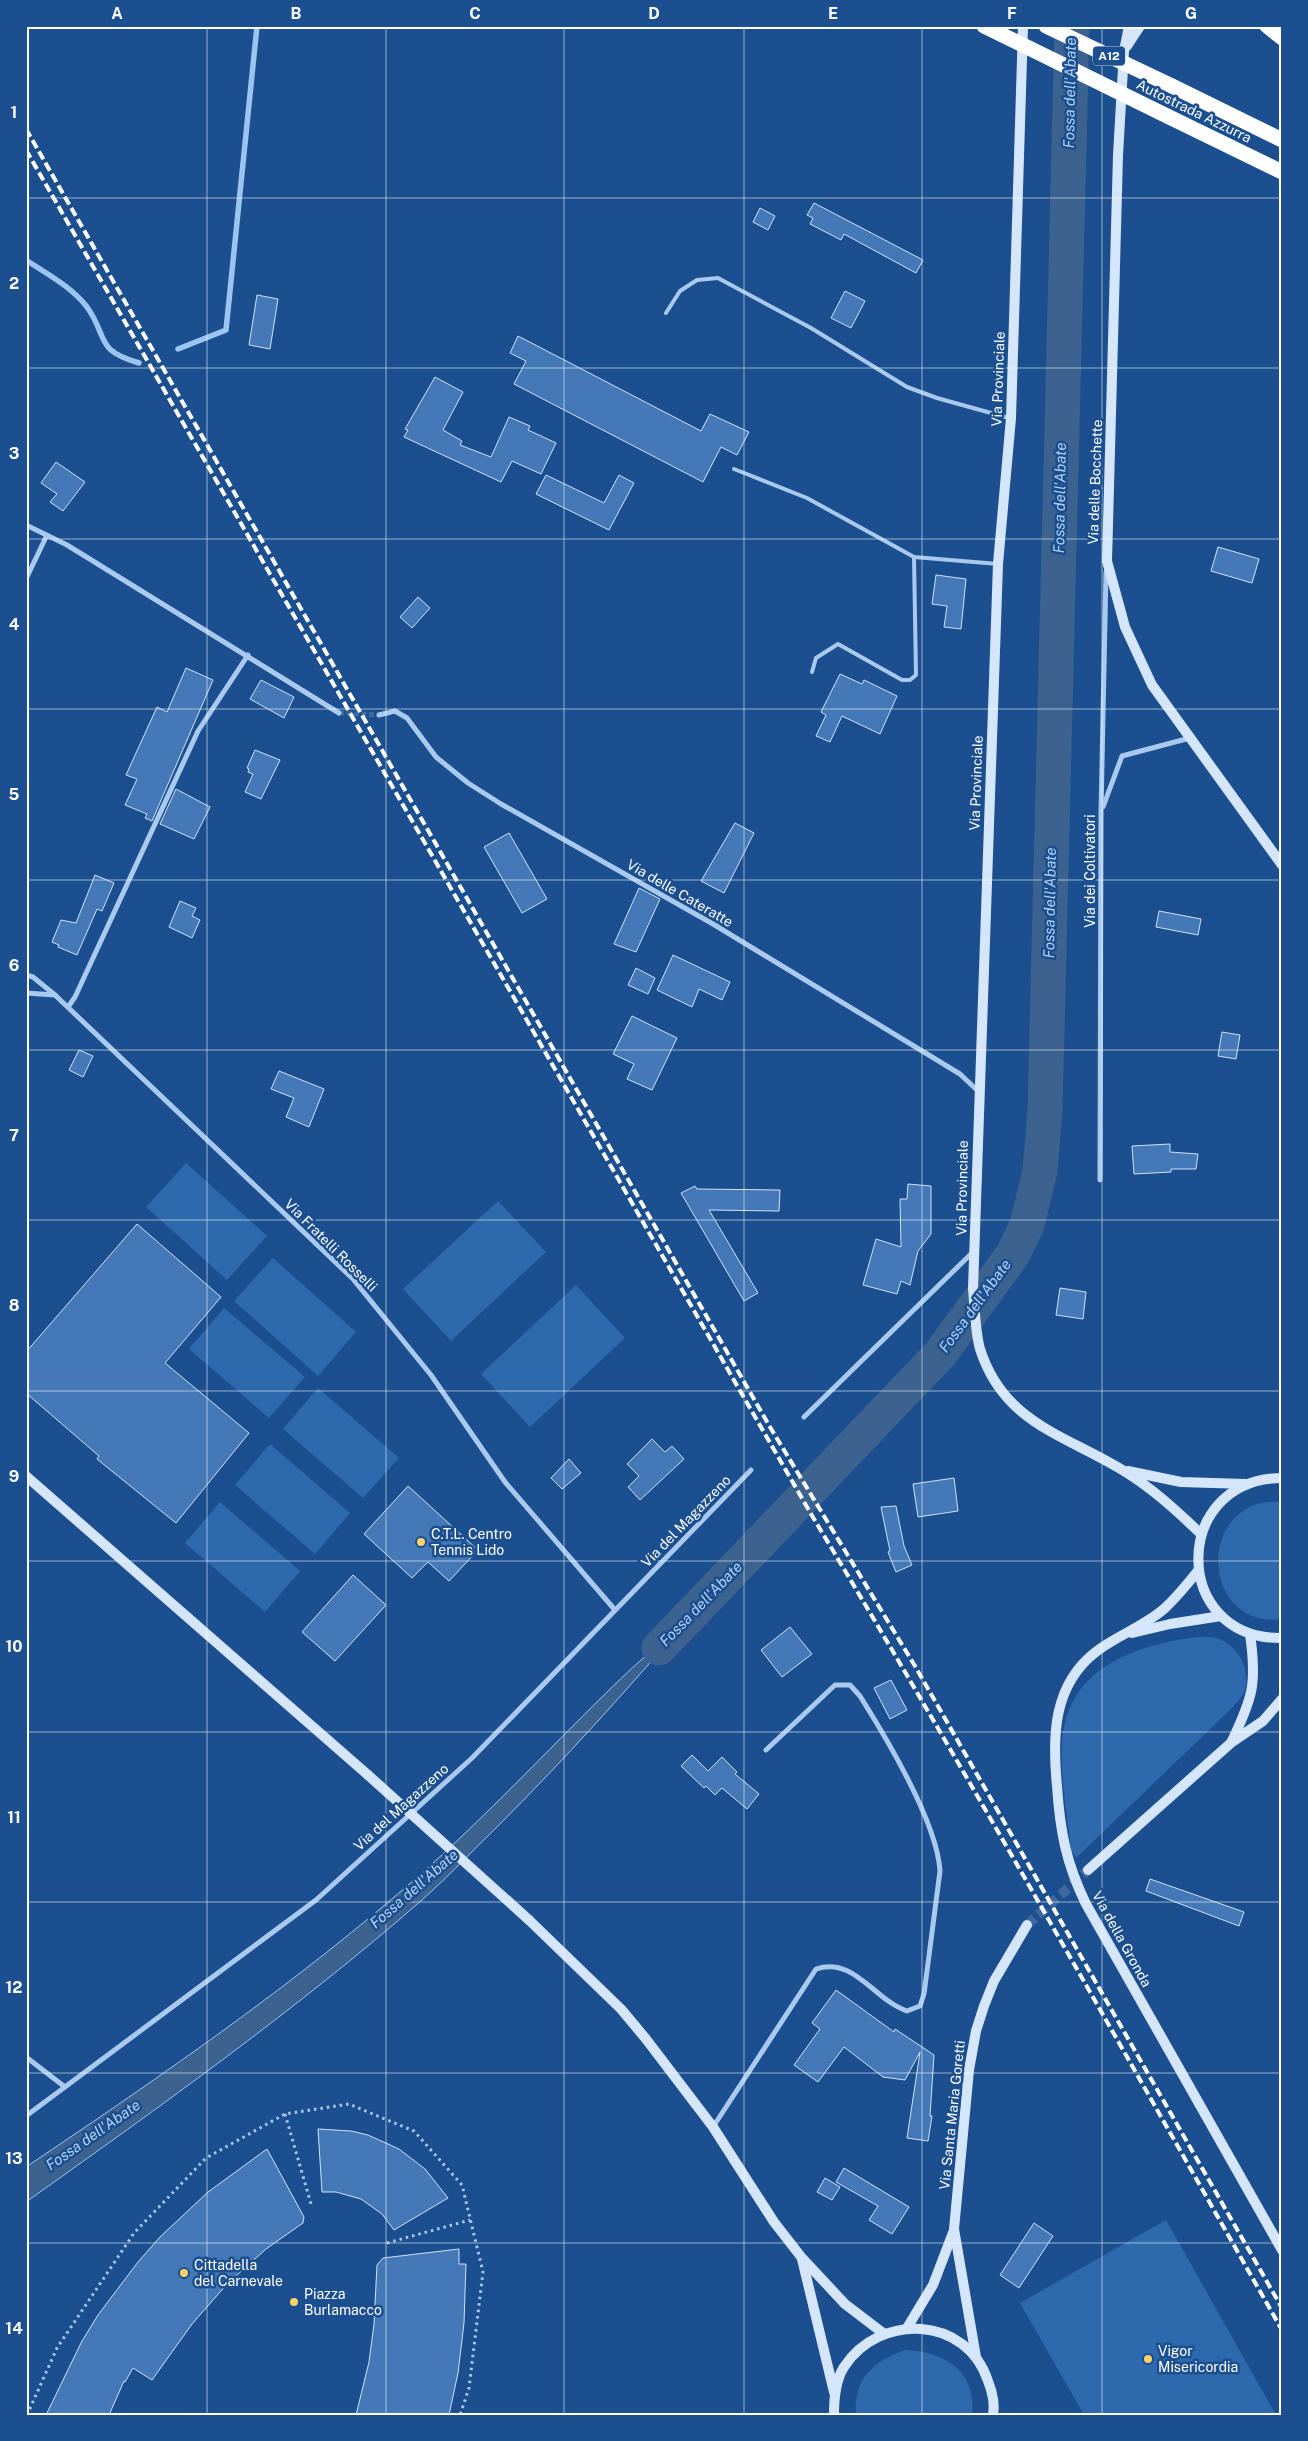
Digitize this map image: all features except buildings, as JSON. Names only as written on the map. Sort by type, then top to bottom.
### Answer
[{"type":"highway","name":"Autostrada Azzurra","points":[[984,26],[1282,172]]},
{"type":"highway","name":"Autostrada Azzurra","points":[[1046,26],[1282,140]]},
{"type":"highway","points":[[1268,26],[1282,38]]},
{"type":"street","name":"Via Provinciale","points":[[1023,26],[1011,418],[998,564],[979,1092],[973,1289],[980,1349],[999,1388],[1037,1425],[1122,1470],[1173,1507],[1201,1534]]},
{"type":"street","name":"Via delle Bocchette","points":[[1129,26],[1124,51],[1118,165],[1107,561],[1129,635],[1152,685],[1282,865]]},
{"type":"street","points":[[1124,51],[1140,26]]},
{"type":"street","points":[[26,525],[46,537],[67,544],[339,713]]},
{"type":"street","points":[[26,579],[46,537]]},
{"type":"street","name":"Via dei Coltivatori","points":[[1100,1180],[1101,812],[1107,561]]},
{"type":"street","points":[[68,1007],[75,997],[198,731],[248,656]]},
{"type":"street","name":"Via delle Cateratte","points":[[379,715],[395,711],[407,718],[436,757],[468,784],[722,930],[960,1074],[979,1092]]},
{"type":"street","points":[[1101,812],[1122,756],[1190,738]]},
{"type":"street","name":"Via Fratelli Rosselli","points":[[26,975],[33,977],[68,1007],[353,1279],[431,1375],[505,1482],[614,1610]]},
{"type":"street","points":[[26,993],[55,995]]},
{"type":"street","points":[[804,1416],[974,1250]]},
{"type":"street","name":"Via del Magazzeno","points":[[26,2116],[316,1900],[472,1758],[751,1470]]},
{"type":"street","name":"Via Provinciale","points":[[1122,1470],[1181,1482],[1246,1484]]},
{"type":"street","points":[[26,1476],[368,1775],[529,1920],[621,2009],[713,2127],[774,2222],[802,2258],[845,2304],[883,2333]]},
{"type":"street","points":[[1282,1478],[1266,1478],[1246,1484],[1226,1496],[1216,1507],[1201,1534],[1197,1552],[1198,1571],[1202,1588],[1210,1603],[1222,1616],[1235,1627],[1250,1634],[1282,1638]]},
{"type":"street","name":"Via della Gronda","points":[[1198,1571],[1164,1609],[1097,1651],[1080,1667],[1066,1689],[1057,1714],[1054,1757],[1060,1825],[1066,1857],[1086,1904],[1282,2250]]},
{"type":"street","name":"Via della Gronda","points":[[1123,1635],[1170,1624],[1222,1616]]},
{"type":"street","points":[[1232,1742],[1250,1698],[1255,1668],[1250,1634]]},
{"type":"street","points":[[713,2127],[816,1970],[829,1965],[846,1968],[896,2008],[907,2011],[920,2006],[926,1984],[940,1872],[939,1857],[934,1838],[906,1778],[860,1696],[850,1685],[835,1685],[766,1750]]},
{"type":"street","points":[[1088,1870],[1232,1742],[1262,1720],[1282,1699]]},
{"type":"street","name":"Via Santa Maria Goretti","points":[[976,2357],[954,2229],[969,2070],[976,2031],[994,1981],[1027,1925]]},
{"type":"street","points":[[26,2057],[65,2087]]},
{"type":"street","name":"Via Santa Maria Goretti","points":[[907,2328],[933,2285],[954,2229]]},
{"type":"street","points":[[802,2258],[834,2392],[834,2415]]},
{"type":"street","points":[[834,2392],[844,2368],[860,2347],[883,2333],[907,2328],[932,2330],[956,2340],[976,2357],[986,2373],[992,2391],[994,2413]]},
{"type":"lane","points":[[666,313],[680,291],[698,280],[718,278],[811,328],[906,387],[936,398],[1011,418]]},
{"type":"lane","points":[[734,469],[807,498],[914,557],[998,564]]},
{"type":"lane","points":[[812,672],[816,658],[838,644],[902,680],[910,680],[916,675],[914,557]]},
{"type":"path","points":[[27,2415],[57,2348],[134,2233],[206,2158],[285,2114],[349,2104],[414,2131],[462,2185],[483,2272],[469,2388],[460,2415]]},
{"type":"path","points":[[285,2114],[311,2204]]},
{"type":"path","points":[[387,2243],[470,2220]]},
{"type":"shaded area","points":[[186,1163],[267,1236],[227,1280],[146,1207]]},
{"type":"shaded area","points":[[498,1201],[546,1252],[451,1341],[403,1289]]},
{"type":"shaded area","points":[[273,1258],[356,1332],[318,1376],[234,1301]]},
{"type":"shaded area","points":[[576,1285],[625,1338],[530,1427],[481,1374]]},
{"type":"shaded area","points":[[224,1308],[305,1377],[269,1418],[189,1349]]},
{"type":"shaded area","points":[[318,1388],[399,1458],[363,1498],[283,1429]]},
{"type":"shaded area","points":[[270,1444],[350,1513],[315,1554],[235,1485]]},
{"type":"shaded area","points":[[220,1502],[300,1571],[265,1612],[185,1543]]},
{"type":"shaded area","points":[[1282,1502],[1282,1619],[1255,1617],[1235,1604],[1223,1585],[1218,1562],[1222,1539],[1234,1519],[1254,1505]]},
{"type":"shaded area","points":[[1196,1637],[1216,1638],[1224,1641],[1237,1652],[1246,1675],[1243,1694],[1232,1708],[1076,1858],[1071,1849],[1064,1796],[1062,1743],[1067,1717],[1076,1696],[1090,1679],[1107,1665],[1127,1655],[1172,1641]]},
{"type":"shaded area","name":"Vigor Misericordia","points":[[1166,2220],[1276,2415],[1084,2415],[1020,2303]]},
{"type":"shaded area","points":[[905,2350],[933,2354],[955,2366],[969,2386],[972,2400],[972,2415],[856,2415],[858,2391],[867,2373],[883,2360]]},
{"type":"water","points":[[693,1613],[621,1696],[547,1776],[422,1900],[326,1980],[228,2056],[26,2202],[26,2167],[128,2098],[229,2026],[278,1990],[375,1913],[446,1851],[617,1683]]},
{"type":"waterway","points":[[178,349],[226,330],[257,26]]},
{"type":"waterway","name":"Fossa dell'Abate","points":[[659,1648],[941,1353],[1013,1254],[1027,1225],[1040,1171],[1045,1110],[1072,26]]},
{"type":"waterway","points":[[26,260],[59,281],[81,300],[94,318],[104,342],[109,348],[115,353],[139,363]]},
{"type":"tunnel","points":[[339,713],[379,715]]},
{"type":"tunnel","points":[[1027,1925],[1088,1870]]},
{"type":"railway","points":[[26,129],[770,1427],[915,1666],[1282,2308]]},
{"type":"railway","points":[[26,150],[811,1514],[990,1818],[1282,2330]]},
{"type":"place","name":"C.T.L. Centro Tennis Lido","points":[[421,1542]]},
{"type":"place","name":"Cittadella del Carnevale","points":[[184,2273]]},
{"type":"place","name":"Piazza Burlamacco","points":[[294,2302]]},
{"type":"place","name":"Vigor Misericordia","points":[[1148,2359]]}]
